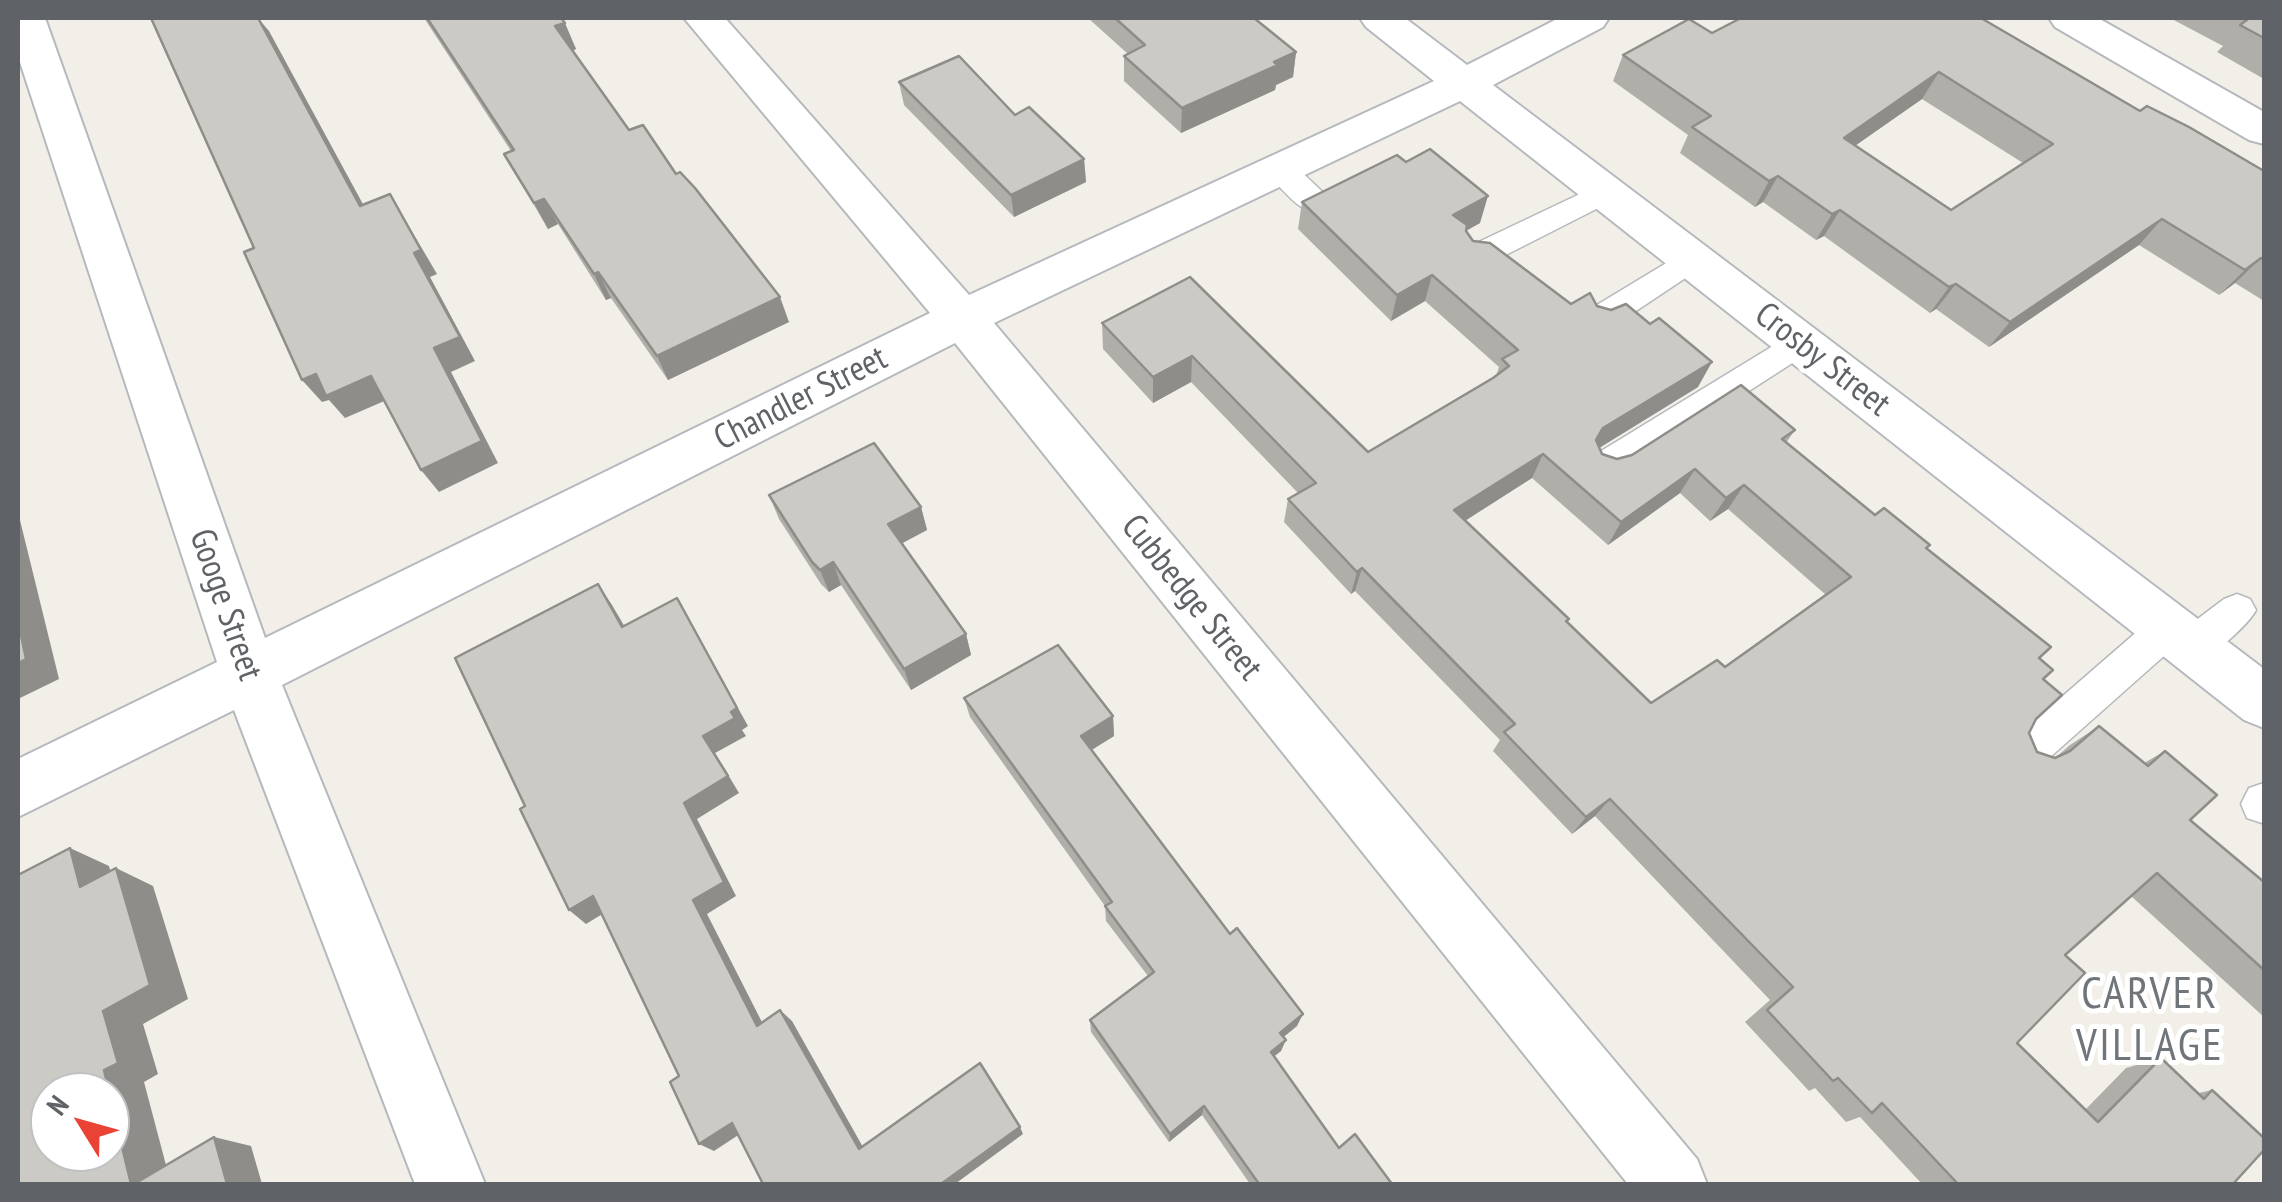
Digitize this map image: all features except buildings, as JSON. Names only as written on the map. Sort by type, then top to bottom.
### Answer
[{"type":"street","name":"Googe Street","points":[[25,18],[249,674],[450,1184]]},
{"type":"street","name":"Cubbedge Street","points":[[704,18],[962,318],[1672,1184]]},
{"type":"street","name":"Crosby Street","points":[[1380,18],[2264,702]]},
{"type":"street","name":"Chandler Street","points":[[18,789],[962,318],[1464,83],[1589,18]]},
{"type":"street","points":[[2069,18],[2264,130]]},
{"type":"lane","points":[[1280,169],[1318,205]]},
{"type":"lane","points":[[1477,256],[1604,192]]},
{"type":"lane","points":[[1598,320],[1692,259]]},
{"type":"lane","points":[[1605,466],[1799,342]]},
{"type":"lane","points":[[2026,754],[2180,637],[2237,610]]},
{"type":"district","name":"CARVER VILLAGE","points":[[2150,1021]]}]
